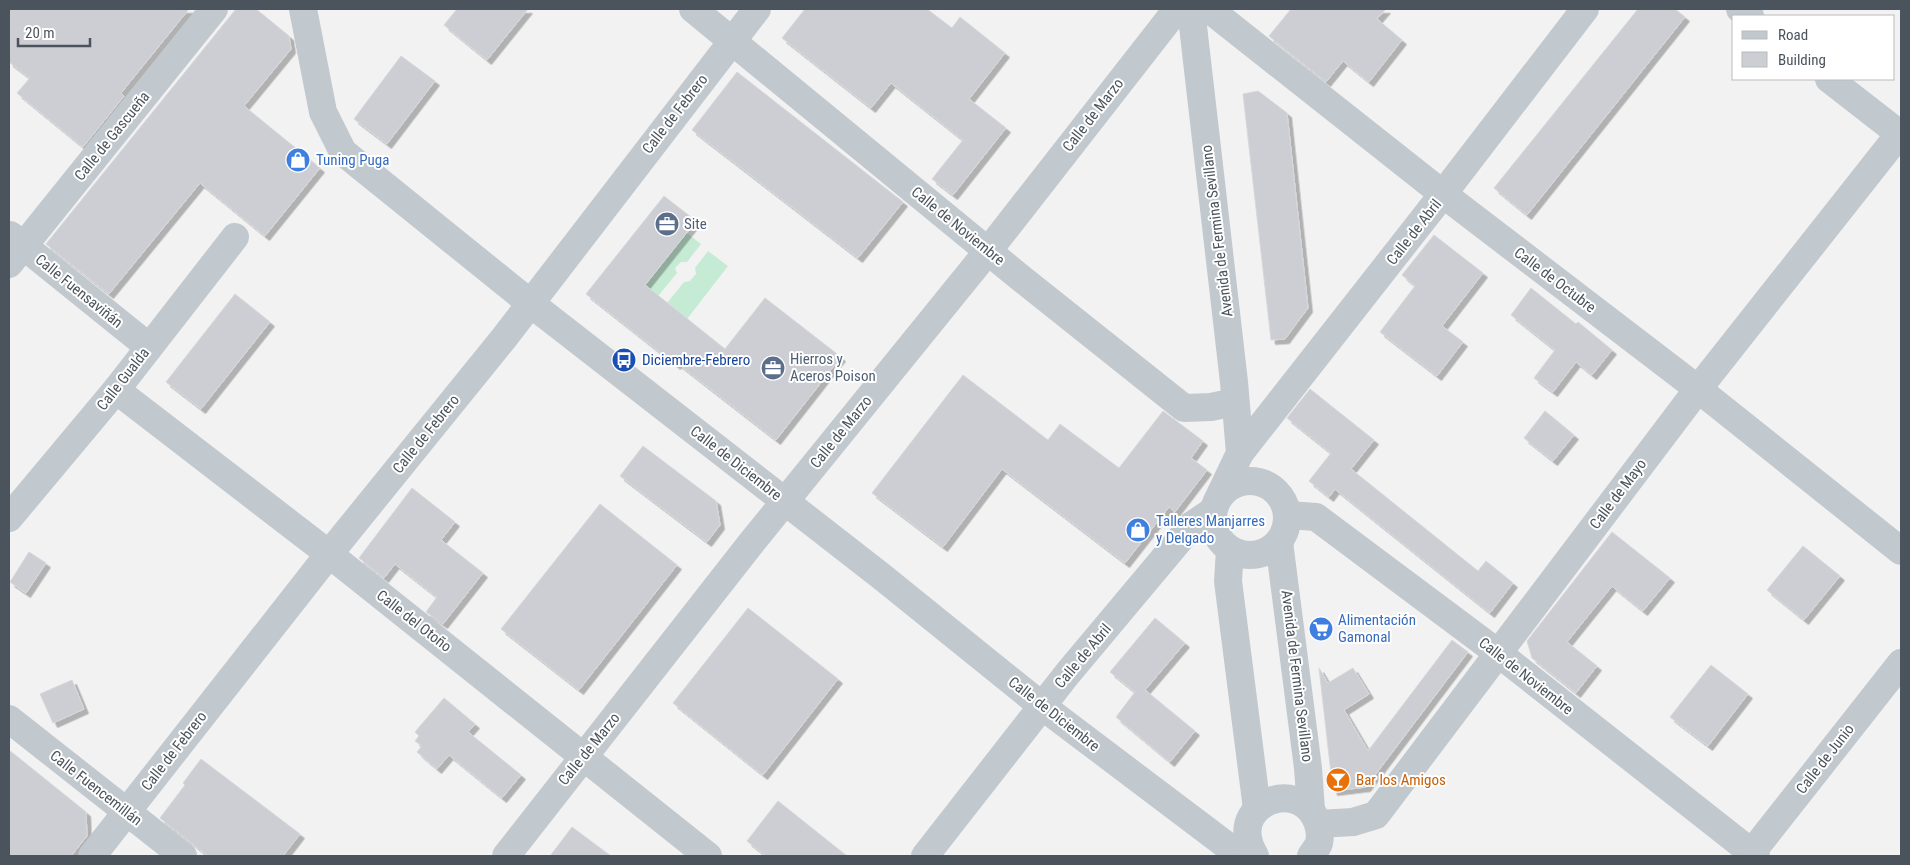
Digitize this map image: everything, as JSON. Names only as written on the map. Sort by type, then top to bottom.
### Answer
[{"type":"street","name":"Calle de Gascueña","points":[[14,248],[214,9]]},
{"type":"street","name":"Calle de Diciembre","points":[[303,9],[323,112],[344,152],[530,302],[1042,706],[1234,851],[1254,856]]},
{"type":"street","name":"Calle de Noviembre","points":[[693,9],[988,251],[1184,408],[1211,407],[1235,402]]},
{"type":"street","name":"Calle de Febrero","points":[[92,856],[530,302],[758,9]]},
{"type":"street","name":"Calle de Marzo","points":[[506,856],[785,502],[988,251],[1177,9]]},
{"type":"street","name":"Avenida de Fermina Sevillano","points":[[1191,9],[1240,453]]},
{"type":"street","name":"Calle de Octubre","points":[[1209,9],[1444,194],[1698,389],[1901,551]]},
{"type":"street","name":"Calle de Abril","points":[[1240,453],[1444,194],[1585,9]]},
{"type":"street","points":[[1831,80],[1901,134]]},
{"type":"street","name":"Calle de Mayo","points":[[1315,817],[1353,822],[1376,815],[1698,389],[1901,134]]},
{"type":"street","name":"Calle Gualda","points":[[9,518],[116,390],[235,237]]},
{"type":"street","name":"Calle Fuensaviñán","points":[[14,248],[149,347]]},
{"type":"street","name":"Calle del Otoño","points":[[116,390],[329,554],[708,856]]},
{"type":"street","points":[[1240,453],[1271,486],[1285,504],[1288,515],[1286,529],[1279,542],[1268,551],[1256,555],[1242,555],[1230,550],[1215,533],[1212,522],[1216,504],[1240,453]]},
{"type":"street","points":[[1216,504],[1229,487],[1242,481],[1257,481],[1271,486]]},
{"type":"street","name":"Calle de Abril","points":[[925,856],[1042,706],[1192,525],[1216,504]]},
{"type":"street","name":"Calle de Noviembre","points":[[1288,515],[1316,516],[1498,653],[1752,855]]},
{"type":"street","name":"Avenida de Fermina Sevillano","points":[[1279,542],[1319,843],[1311,856]]},
{"type":"street","points":[[1230,550],[1228,582],[1257,809]]},
{"type":"street","name":"Calle de Junio","points":[[1752,855],[1901,663]]},
{"type":"street","name":"Calle Fuencemillán","points":[[9,719],[183,856]]},
{"type":"street","points":[[1254,856],[1248,841],[1248,824],[1257,809],[1269,800],[1284,797],[1299,801],[1315,817]]},
{"type":"green space","points":[[687,233],[701,244],[687,262],[681,262],[675,268],[677,273],[658,296],[645,285]]},
{"type":"green space","points":[[708,251],[728,266],[687,319],[667,303],[684,282],[690,281],[696,274],[695,268]]},
{"type":"building","points":[[9,9],[189,9],[121,93],[124,96],[83,147],[17,93],[30,78],[9,62]]},
{"type":"building","points":[[236,9],[256,9],[289,36],[291,49],[244,106],[320,168],[265,236],[200,183],[109,294],[46,244]]},
{"type":"building","points":[[457,9],[528,9],[487,60],[444,25]]},
{"type":"building","points":[[805,9],[927,9],[952,28],[960,17],[1005,53],[969,99],[1006,128],[953,195],[932,179],[963,140],[891,83],[871,108],[782,38]]},
{"type":"building","points":[[1291,9],[1386,9],[1377,19],[1402,40],[1369,82],[1343,61],[1326,82],[1269,36]]},
{"type":"building","points":[[1638,9],[1675,9],[1685,17],[1527,215],[1494,188]]},
{"type":"building","points":[[401,56],[435,81],[387,144],[354,119]]},
{"type":"building","points":[[737,72],[903,202],[858,258],[692,130]]},
{"type":"building","points":[[1258,91],[1287,113],[1308,308],[1285,339],[1271,340],[1243,94]]},
{"type":"building","points":[[664,196],[696,221],[645,285],[725,349],[765,298],[841,357],[776,440],[586,294]]},
{"type":"building","points":[[1434,235],[1483,273],[1442,326],[1463,342],[1437,376],[1380,332],[1415,286],[1402,275]]},
{"type":"building","points":[[1531,288],[1576,324],[1578,322],[1612,350],[1592,375],[1576,362],[1553,392],[1534,378],[1555,350],[1511,315]]},
{"type":"building","points":[[235,294],[270,322],[201,409],[166,382]]},
{"type":"building","points":[[963,375],[1048,440],[1060,424],[1119,468],[1163,411],[1203,441],[1191,458],[1207,470],[1175,512],[1169,507],[1125,563],[1002,469],[943,547],[872,493]]},
{"type":"building","points":[[1310,389],[1374,440],[1351,469],[1478,571],[1486,561],[1513,583],[1490,613],[1335,489],[1329,497],[1309,481],[1331,453],[1287,418]]},
{"type":"building","points":[[1545,411],[1574,435],[1553,461],[1524,438]]},
{"type":"building","points":[[643,446],[716,501],[720,525],[707,542],[620,476]]},
{"type":"building","points":[[412,488],[455,522],[441,540],[483,573],[443,624],[426,612],[437,597],[395,564],[384,578],[359,558]]},
{"type":"building","points":[[600,504],[677,565],[579,690],[501,629]]},
{"type":"building","points":[[1612,532],[1670,578],[1643,611],[1612,586],[1567,642],[1597,666],[1576,693],[1532,658],[1527,641]]},
{"type":"building","points":[[1803,546],[1840,576],[1804,620],[1767,590]]},
{"type":"building","points":[[29,552],[46,563],[26,593],[10,582]]},
{"type":"building","points":[[748,608],[838,679],[763,775],[673,703]]},
{"type":"building","points":[[1155,618],[1185,643],[1145,690],[1195,731],[1170,762],[1116,717],[1135,692],[1110,672]]},
{"type":"building","points":[[1452,640],[1468,652],[1366,787],[1333,791],[1319,668],[1328,683],[1353,668],[1369,694],[1344,710],[1368,751]]},
{"type":"building","points":[[1711,665],[1748,694],[1708,746],[1670,717]]},
{"type":"building","points":[[72,680],[84,709],[53,723],[40,694]]},
{"type":"building","points":[[444,698],[475,724],[468,732],[521,775],[502,798],[449,755],[437,769],[417,752],[422,746],[415,741],[419,736],[415,732]]},
{"type":"building","points":[[9,750],[86,812],[87,836],[71,856],[9,856]]},
{"type":"building","points":[[201,759],[300,834],[283,856],[208,856],[160,818],[185,785],[183,783]]},
{"type":"building","points":[[778,801],[847,856],[766,856],[747,841]]},
{"type":"building","points":[[572,827],[611,856],[550,856]]},
{"type":"place","name":"Tuning Puga","points":[[298,160]]},
{"type":"place","name":"Site","points":[[667,224]]},
{"type":"place","name":"Diciembre-Febrero","points":[[624,360]]},
{"type":"place","name":"Hierros y Aceros Poison","points":[[773,368]]},
{"type":"place","name":"Talleres Manjarres y Delgado","points":[[1138,530]]},
{"type":"place","name":"Alimentación Gamonal","points":[[1321,629]]},
{"type":"place","name":"Bar los Amigos","points":[[1338,780]]}]
